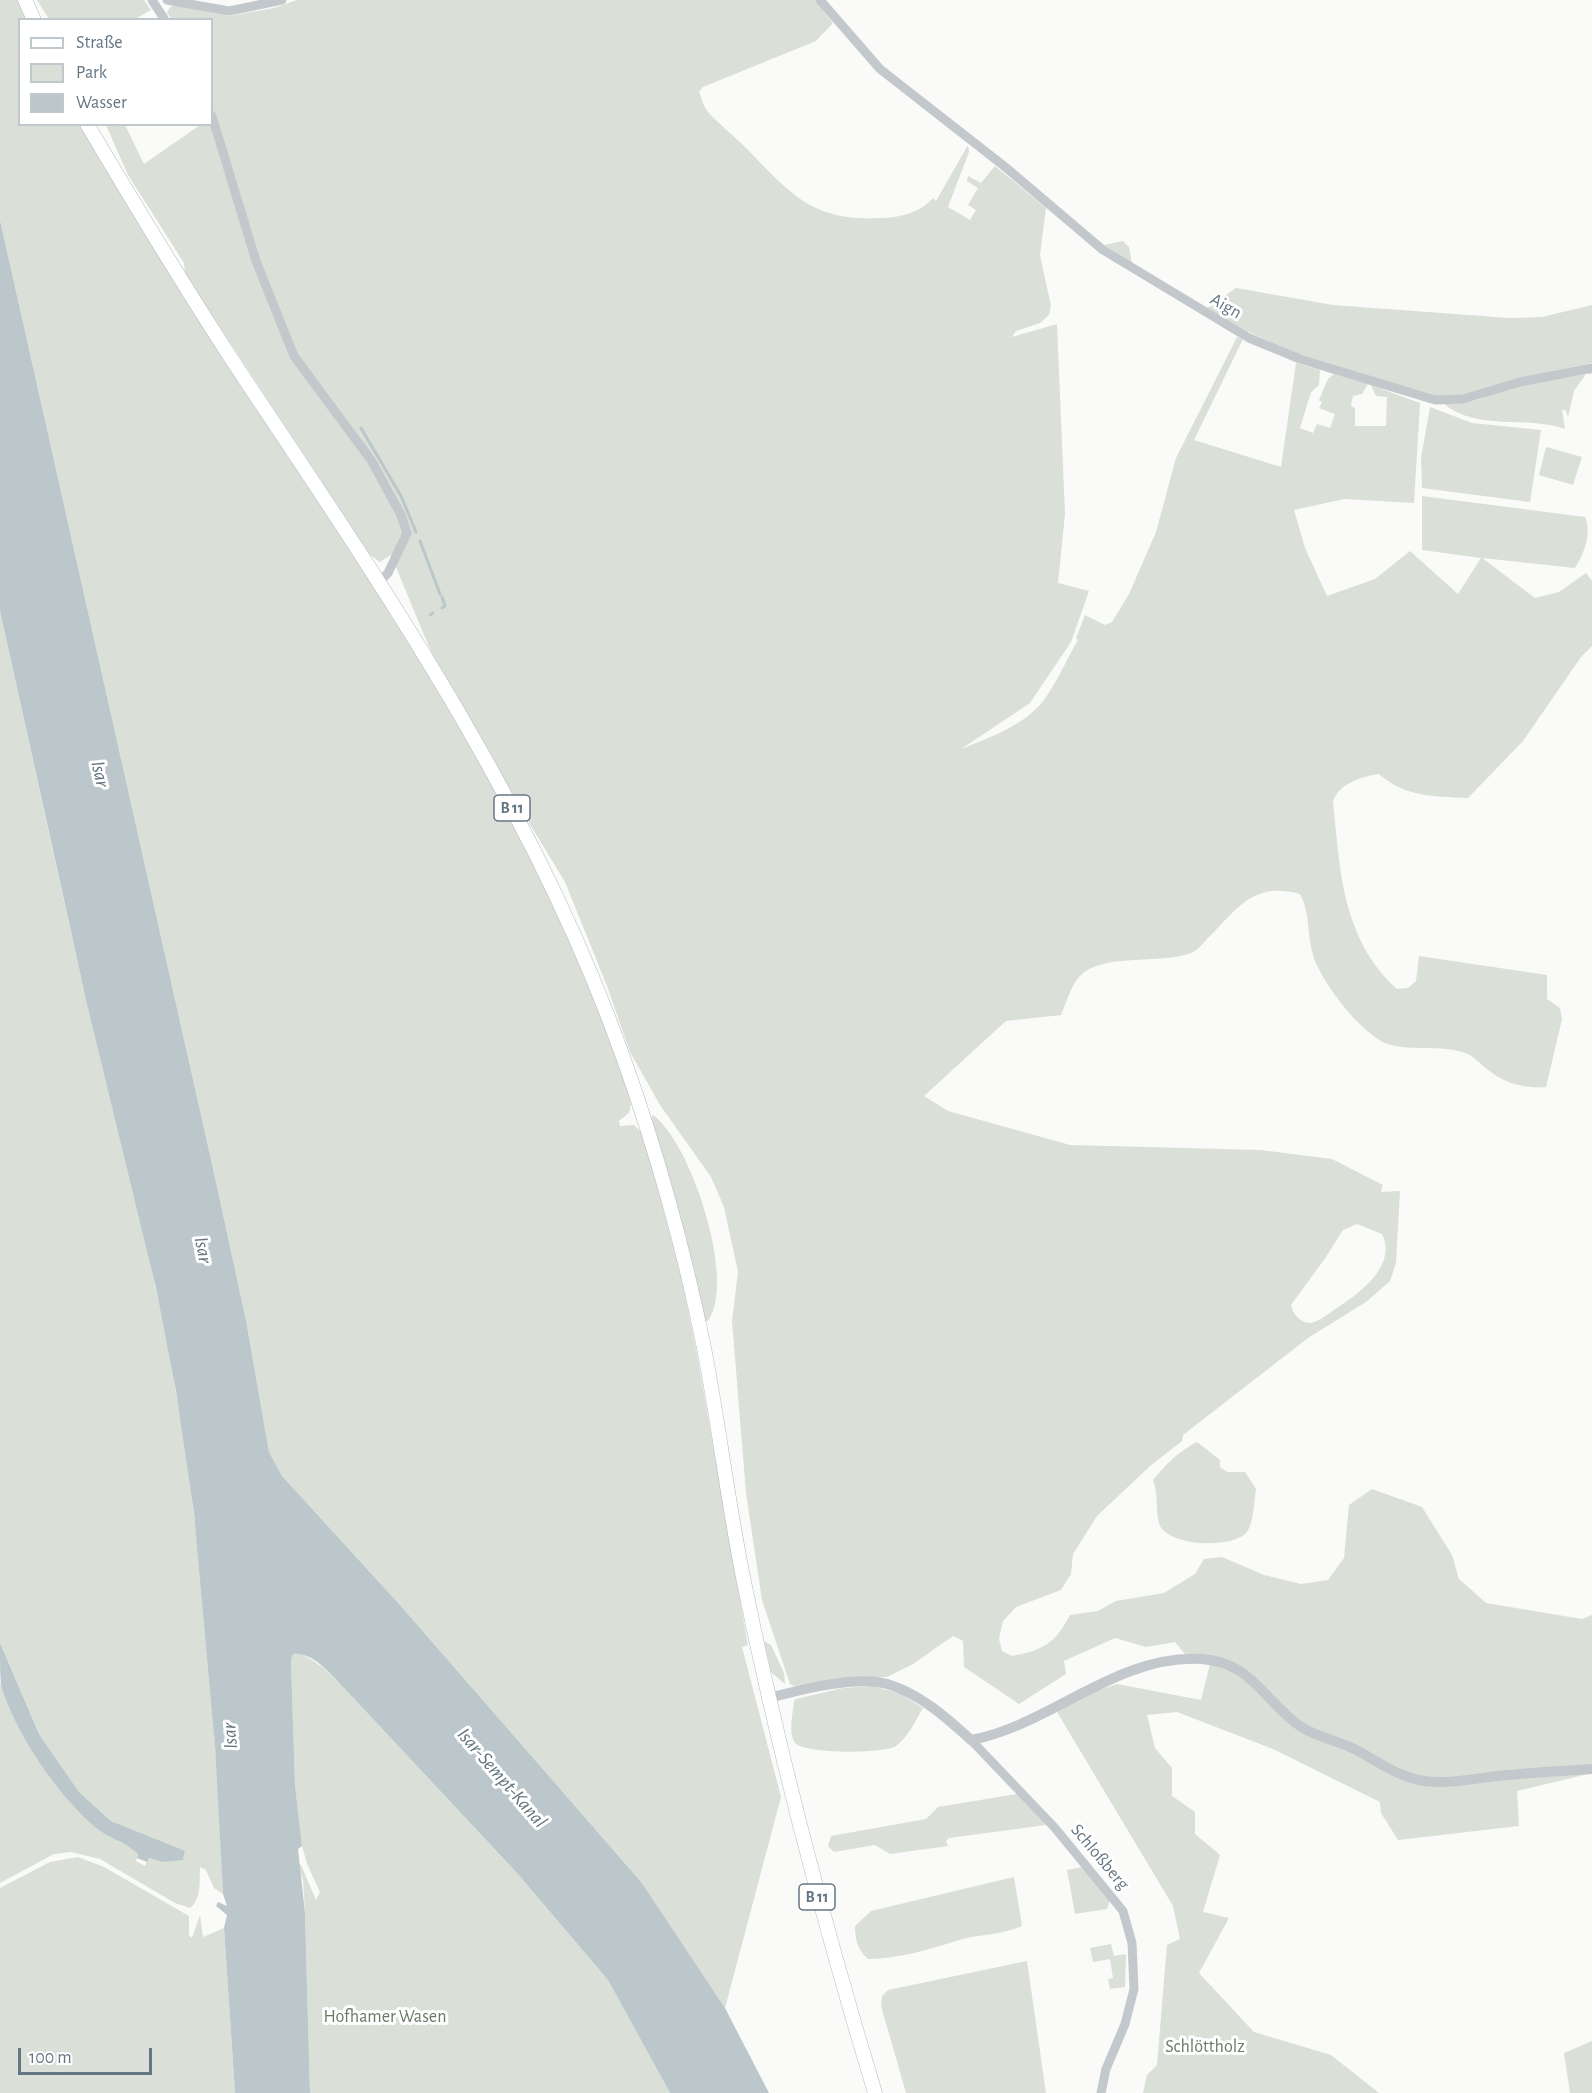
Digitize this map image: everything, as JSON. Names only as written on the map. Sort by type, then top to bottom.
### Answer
[{"type":"main road","points":[[26,0],[33,18]]},
{"type":"main road","name":"B 11","points":[[88,126],[255,396],[378,582],[492,771],[526,833],[575,936],[622,1055],[668,1198],[688,1274],[705,1352],[742,1575],[769,1698],[829,1941],[875,2093]]},
{"type":"street","points":[[164,18],[153,1],[166,0],[229,11],[282,0]]},
{"type":"street","name":"Aign","points":[[820,0],[852,39],[902,87],[1005,166],[1103,250],[1248,338],[1284,354],[1427,398],[1443,400],[1463,399],[1520,382],[1592,368]]},
{"type":"street","points":[[213,119],[256,261],[294,356],[370,460],[401,515],[407,533],[388,573],[378,582]]},
{"type":"street","points":[[971,1740],[1010,1726],[1088,1688],[1122,1675],[1177,1660],[1217,1661],[1235,1666],[1248,1675],[1303,1727],[1347,1745],[1384,1767],[1409,1777],[1437,1781],[1592,1769]]},
{"type":"street","name":"Schloßberg","points":[[769,1698],[861,1682],[887,1684],[928,1705],[971,1740],[1055,1828],[1123,1911],[1133,1953],[1134,1989],[1125,2024],[1106,2069],[1101,2093]]},
{"type":"green space","points":[[0,0],[19,0],[28,18],[18,18],[18,126],[81,126],[113,181],[419,653],[526,843],[591,991],[631,1103],[629,1113],[619,1121],[620,1126],[634,1125],[643,1134],[681,1276],[697,1354],[748,1645],[742,1647],[781,1797],[725,2008],[642,1883],[400,1605],[282,1476],[269,1452],[246,1320],[212,1164],[0,220]]},
{"type":"green space","points":[[37,0],[144,0],[151,10],[137,18],[48,18]]},
{"type":"green space","name":"Schlöttholz","points":[[297,0],[815,0],[833,23],[816,41],[703,87],[699,92],[709,113],[791,192],[821,210],[838,215],[883,218],[911,213],[933,198],[936,201],[968,145],[969,152],[948,207],[970,220],[976,210],[968,205],[978,188],[967,181],[968,176],[981,183],[995,166],[1046,208],[1040,255],[1051,306],[1049,315],[1040,323],[1016,331],[1012,337],[1057,324],[1065,514],[1058,583],[1089,591],[1071,642],[1030,703],[961,749],[1006,730],[1036,709],[1053,686],[1078,640],[1076,638],[1085,615],[1105,625],[1112,622],[1129,594],[1156,532],[1176,458],[1237,337],[1243,339],[1194,440],[1281,467],[1296,363],[1320,370],[1319,385],[1311,392],[1300,428],[1313,433],[1317,424],[1330,428],[1335,414],[1319,408],[1322,402],[1319,400],[1328,379],[1334,374],[1368,384],[1362,394],[1353,396],[1351,406],[1355,408],[1355,426],[1386,426],[1387,397],[1376,396],[1371,385],[1420,403],[1414,503],[1344,499],[1294,510],[1305,548],[1327,596],[1375,579],[1410,551],[1458,594],[1481,558],[1422,550],[1422,496],[1585,517],[1588,530],[1586,543],[1575,568],[1482,558],[1535,598],[1559,592],[1586,573],[1592,581],[1592,646],[1581,657],[1523,741],[1468,798],[1410,792],[1389,782],[1379,774],[1352,782],[1340,790],[1333,801],[1342,878],[1354,926],[1379,969],[1397,989],[1408,988],[1416,981],[1419,956],[1547,975],[1547,999],[1560,1008],[1562,1019],[1546,1087],[1522,1086],[1507,1081],[1493,1074],[1474,1058],[1456,1050],[1407,1048],[1377,1039],[1354,1018],[1322,975],[1312,951],[1308,922],[1300,894],[1270,891],[1258,894],[1238,907],[1198,949],[1191,953],[1101,964],[1089,969],[1076,981],[1061,1015],[1006,1021],[924,1096],[948,1111],[1070,1145],[1261,1150],[1332,1159],[1383,1185],[1381,1192],[1400,1191],[1396,1263],[1390,1281],[1366,1302],[1308,1338],[1183,1435],[1182,1441],[1149,1467],[1097,1516],[1073,1554],[1071,1574],[1061,1590],[1016,1607],[1003,1621],[999,1639],[1002,1651],[1012,1656],[1040,1648],[1059,1633],[1070,1615],[1098,1611],[1116,1601],[1164,1593],[1195,1574],[1204,1559],[1222,1557],[1264,1575],[1301,1584],[1328,1580],[1344,1558],[1349,1505],[1372,1489],[1422,1507],[1452,1555],[1459,1579],[1486,1603],[1582,1619],[1592,1615],[1592,1773],[1517,1791],[1519,1826],[1398,1840],[1381,1813],[1380,1802],[1273,1749],[1177,1712],[1147,1715],[1155,1748],[1172,1768],[1172,1796],[1195,1812],[1195,1834],[1220,1855],[1203,1912],[1229,1918],[1199,1973],[1254,2032],[1331,2055],[1379,2093],[1143,2093],[1147,2075],[1157,2065],[1167,1945],[1180,1939],[1173,1906],[1057,1712],[1084,1695],[1117,1684],[1201,1700],[1212,1656],[1185,1654],[1175,1642],[1146,1647],[1115,1638],[1064,1661],[1066,1674],[1019,1704],[964,1667],[963,1641],[953,1636],[913,1664],[887,1677],[855,1677],[794,1686],[790,1684],[762,1600],[746,1493],[732,1321],[738,1272],[724,1207],[711,1177],[660,1105],[630,1052],[607,986],[565,882],[463,714],[429,647],[391,555],[380,562],[370,555],[185,274],[184,263],[128,175],[106,126],[125,126],[144,164],[199,126],[213,126],[213,18],[171,18],[167,13],[170,7],[176,5],[229,16],[274,8]],"holes":[[[1357,1224],[1382,1234],[1385,1246],[1380,1269],[1364,1288],[1319,1320],[1310,1323],[1299,1319],[1291,1305],[1343,1230]]]},
{"type":"green space","points":[[1123,241],[1129,247],[1132,264],[1104,245]]},
{"type":"green space","points":[[1236,288],[1333,305],[1509,318],[1542,317],[1592,305],[1592,363],[1529,376],[1458,396],[1435,396],[1296,353],[1246,331],[1207,308]]},
{"type":"green space","points":[[1592,371],[1592,374],[1586,374],[1574,391],[1568,417],[1566,411],[1562,409],[1565,429],[1535,423],[1471,417],[1456,412],[1443,403],[1477,400],[1507,389]]},
{"type":"green space","points":[[1430,407],[1472,423],[1541,430],[1530,502],[1422,488],[1421,458]]},
{"type":"green space","points":[[1546,447],[1582,457],[1573,485],[1539,475]]},
{"type":"green space","points":[[0,611],[83,987],[159,1303],[186,1454],[207,1642],[217,1768],[223,1894],[214,1888],[206,1870],[200,1867],[198,1895],[190,1908],[175,1903],[100,1859],[71,1852],[54,1854],[0,1883],[0,1683],[10,1708],[36,1756],[69,1799],[88,1818],[109,1835],[133,1849],[138,1854],[136,1861],[145,1866],[148,1858],[162,1862],[183,1859],[185,1852],[111,1821],[79,1792],[39,1734],[0,1643]]},
{"type":"green space","points":[[653,1115],[667,1130],[682,1153],[706,1214],[717,1276],[716,1302],[708,1321],[705,1321],[651,1118]]},
{"type":"green space","points":[[1197,1442],[1220,1460],[1220,1467],[1227,1472],[1245,1472],[1256,1489],[1251,1524],[1246,1533],[1238,1538],[1215,1543],[1188,1541],[1166,1533],[1160,1526],[1153,1480],[1173,1459]]},
{"type":"green space","points":[[764,1641],[771,1645],[784,1673],[785,1684],[771,1672]]},
{"type":"green space","name":"Hofhamer Wasen","points":[[301,1653],[324,1668],[344,1688],[517,1873],[608,1980],[670,2093],[310,2093],[305,1913],[303,1880],[298,1864],[301,1865],[316,1900],[320,1892],[307,1864],[302,1846],[295,1785],[291,1661],[293,1654]]},
{"type":"green space","points":[[873,1686],[901,1694],[923,1708],[908,1733],[896,1746],[889,1749],[844,1752],[801,1747],[795,1743],[791,1728],[796,1699],[843,1688]]},
{"type":"green space","points":[[1017,1794],[1046,1825],[949,1838],[946,1841],[948,1846],[890,1854],[875,1845],[834,1852],[828,1846],[831,1836],[926,1819],[938,1807]]},
{"type":"green space","points":[[78,1857],[104,1867],[189,1916],[189,1935],[192,1938],[200,1915],[203,1937],[224,1928],[235,2093],[0,2093],[0,1888],[50,1862]]},
{"type":"green space","points":[[1083,1867],[1110,1901],[1107,1909],[1075,1914],[1067,1870]]},
{"type":"green space","points":[[1014,1877],[1022,1926],[891,1957],[868,1959],[859,1948],[855,1926],[871,1911]]},
{"type":"green space","points":[[1111,1944],[1114,1956],[1126,1954],[1125,1987],[1110,1989],[1108,1979],[1113,1978],[1110,1959],[1093,1962],[1090,1948]]},
{"type":"green space","points":[[1027,1961],[1046,2093],[906,2093],[881,2006],[882,1996],[888,1990]]},
{"type":"green space","points":[[1592,2041],[1592,2093],[1570,2093],[1564,2053]]},
{"type":"water","points":[[0,220],[212,1164],[246,1320],[269,1452],[282,1476],[400,1605],[642,1883],[725,2008],[769,2093],[670,2093],[608,1980],[517,1873],[328,1671],[308,1656],[293,1654],[291,1661],[295,1785],[302,1846],[298,1849],[305,1913],[310,2093],[235,2093],[224,1928],[227,1915],[216,1906],[218,1902],[227,1906],[223,1894],[215,1745],[194,1513],[176,1391],[156,1288],[87,1004],[0,611]]},
{"type":"water","points":[[0,1643],[39,1734],[79,1792],[111,1821],[185,1851],[183,1860],[162,1862],[149,1858],[147,1862],[137,1858],[138,1854],[95,1827],[66,1798],[39,1762],[16,1723],[1,1685]]},
{"type":"waterway","points":[[361,428],[401,496],[416,532]]},
{"type":"waterway","points":[[420,541],[440,594]]},
{"type":"waterway","points":[[442,597],[445,606],[442,608]]},
{"type":"water label","name":"Isar","points":[[100,774]]},
{"type":"water label","name":"Isar","points":[[203,1250]]},
{"type":"water label","name":"Isar","points":[[230,1736]]},
{"type":"water label","name":"Isar-Sempt-Kanal","points":[[502,1778]]}]
